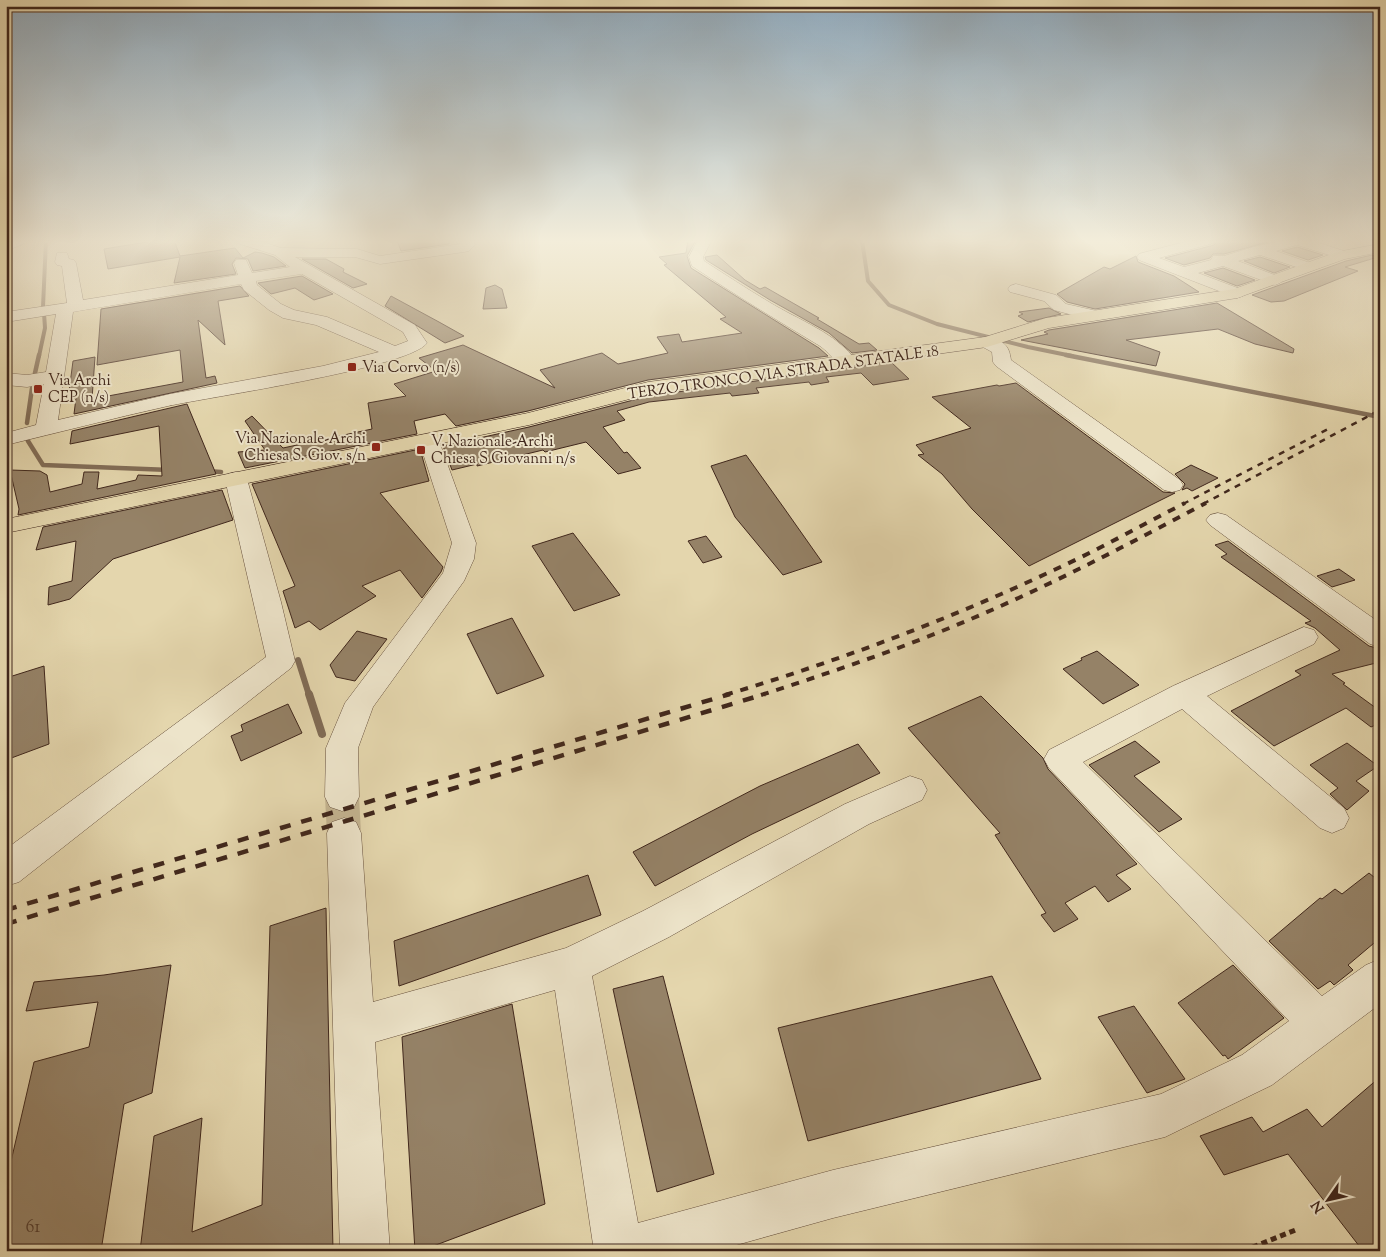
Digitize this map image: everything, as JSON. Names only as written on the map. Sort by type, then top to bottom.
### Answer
[{"type":"main road","name":"TERZO TRONCO VIA STRADA STATALE 18","points":[[6,526],[429,441],[529,419],[648,388],[848,362],[997,339],[1046,323],[1199,299]]},
{"type":"street","points":[[46,428],[54,376],[71,307],[71,299]]},
{"type":"street","points":[[13,311],[71,307],[121,299]]},
{"type":"street","points":[[265,299],[275,307],[290,314],[321,320],[396,353]]},
{"type":"street","points":[[6,439],[46,428],[199,394],[352,364],[396,353],[418,343],[409,329],[358,299]]},
{"type":"street","points":[[752,299],[829,344],[848,362]]},
{"type":"street","points":[[1051,299],[1060,307],[1091,315]]},
{"type":"street","points":[[997,339],[1001,349],[1002,362],[1172,486]]},
{"type":"street","points":[[11,385],[54,376]]},
{"type":"street","points":[[365,1251],[343,815],[342,748],[360,703],[455,575],[461,559],[464,543],[429,441]]},
{"type":"street","points":[[6,870],[281,661],[268,602],[236,480]]},
{"type":"street","points":[[1218,520],[1380,636]]},
{"type":"street","points":[[1304,637],[1184,694],[1060,759],[1320,1023]]},
{"type":"street","points":[[1184,694],[1332,818]]},
{"type":"street","points":[[354,1028],[570,966],[656,924],[857,814],[910,790]]},
{"type":"street","points":[[570,966],[619,1251]]},
{"type":"street","points":[[626,1251],[833,1194],[1165,1115],[1257,1070],[1380,980]]},
{"type":"path","points":[[1243,1251],[1298,1229]]},
{"type":"building","points":[[163,299],[233,299],[218,301],[225,345],[198,320],[206,378],[215,376],[217,383],[74,414],[76,398],[68,399],[73,361],[95,357],[92,399],[183,382],[180,350],[97,365],[101,309]]},
{"type":"building","points":[[389,299],[396,299],[464,336],[445,343],[385,306]]},
{"type":"building","points":[[484,299],[505,299],[507,308],[483,309]]},
{"type":"building","points":[[704,299],[740,299],[819,348],[828,356],[648,380],[528,411],[456,426],[445,414],[414,421],[417,434],[245,468],[238,452],[265,450],[245,421],[252,416],[283,448],[372,429],[368,403],[406,396],[394,384],[436,371],[419,358],[463,345],[555,388],[540,370],[602,353],[618,364],[668,353],[657,337],[679,334],[682,342],[742,333],[720,319],[726,317]]},
{"type":"building","points":[[768,299],[785,299],[859,344],[869,343],[877,350],[852,353],[829,333]]},
{"type":"building","points":[[1063,299],[1158,299],[1095,309],[1067,302]]},
{"type":"building","points":[[1262,299],[1290,299],[1284,301],[1271,302]]},
{"type":"building","points":[[1217,303],[1294,349],[1293,353],[1255,344],[1218,329],[1126,340],[1160,352],[1156,366],[1021,340],[1048,334],[1044,332],[1049,330]]},
{"type":"building","points":[[1049,308],[1061,314],[1028,322],[1018,316],[1023,314],[1019,312]]},
{"type":"building","points":[[891,362],[909,379],[873,385],[861,373],[826,377],[829,382],[811,385],[809,382],[756,388],[759,393],[732,396],[730,393],[649,402],[617,411],[625,420],[603,427],[624,453],[627,452],[641,468],[618,474],[586,442],[452,470],[443,446],[529,427],[649,396]]},
{"type":"building","points":[[1016,383],[1163,492],[1175,493],[1029,566],[972,509],[942,474],[918,455],[924,454],[916,445],[971,428],[932,397]]},
{"type":"building","points":[[187,404],[216,474],[18,515],[19,509],[10,470],[40,471],[47,475],[50,492],[82,484],[84,472],[99,472],[97,489],[136,480],[138,475],[162,476],[159,426],[70,444],[72,431]]},
{"type":"building","points":[[420,449],[429,481],[380,493],[443,567],[441,572],[422,598],[400,570],[362,586],[376,596],[320,630],[309,621],[295,628],[283,591],[295,586],[252,484]]},
{"type":"building","points":[[746,455],[822,562],[783,575],[735,517],[711,466]]},
{"type":"building","points":[[1191,465],[1218,478],[1192,491],[1187,488],[1182,490],[1185,484],[1175,474]]},
{"type":"building","points":[[222,490],[233,520],[113,559],[70,599],[48,605],[49,587],[72,581],[76,541],[36,550],[43,527]]},
{"type":"building","points":[[573,533],[620,595],[574,611],[532,546]]},
{"type":"building","points":[[706,536],[722,557],[703,563],[688,541]]},
{"type":"building","points":[[1228,541],[1369,646],[1380,649],[1380,662],[1332,674],[1380,711],[1380,723],[1371,727],[1346,708],[1274,746],[1231,711],[1301,675],[1295,671],[1340,650],[1315,628],[1305,623],[1311,621],[1221,557],[1227,554],[1215,545]]},
{"type":"building","points":[[1339,569],[1355,580],[1332,587],[1317,576]]},
{"type":"building","points":[[512,618],[544,676],[497,694],[467,634]]},
{"type":"building","points":[[357,631],[387,639],[355,681],[336,677],[330,665]]},
{"type":"building","points":[[1097,651],[1139,685],[1103,704],[1063,669]]},
{"type":"building","points":[[44,666],[49,744],[6,760],[6,678]]},
{"type":"building","points":[[981,696],[1043,758],[1048,769],[1137,864],[1116,875],[1131,889],[1108,902],[1095,886],[1065,903],[1078,919],[1054,932],[1041,915],[1046,913],[995,835],[1000,833],[908,728]]},
{"type":"building","points":[[288,704],[302,733],[241,761],[231,736],[243,731],[241,725]]},
{"type":"building","points":[[1135,741],[1160,762],[1134,776],[1182,819],[1159,832],[1089,765]]},
{"type":"building","points":[[1347,743],[1378,766],[1356,781],[1369,791],[1347,810],[1330,794],[1338,788],[1310,765]]},
{"type":"building","points":[[858,744],[880,773],[752,834],[655,886],[633,852],[760,786]]},
{"type":"building","points":[[1369,873],[1380,882],[1380,938],[1348,965],[1353,970],[1334,985],[1330,981],[1318,989],[1269,941],[1320,898],[1322,899],[1335,889],[1342,894]]},
{"type":"building","points":[[588,875],[601,915],[399,986],[394,941]]},
{"type":"building","points":[[326,908],[333,1251],[140,1251],[154,1136],[202,1118],[192,1232],[262,1205],[270,926]]},
{"type":"building","points":[[171,965],[152,1093],[124,1104],[101,1251],[6,1251],[6,1183],[34,1062],[89,1047],[98,1002],[26,1011],[34,982],[104,975]]},
{"type":"building","points":[[1233,965],[1284,1018],[1228,1059],[1225,1055],[1223,1056],[1178,1003]]},
{"type":"building","points":[[663,976],[714,1174],[657,1192],[613,989]]},
{"type":"building","points":[[992,976],[1041,1079],[808,1141],[778,1028]]},
{"type":"building","points":[[512,1004],[545,1204],[420,1251],[415,1251],[402,1037]]},
{"type":"building","points":[[1134,1006],[1185,1079],[1147,1093],[1098,1017]]},
{"type":"building","points":[[1380,1077],[1380,1251],[1363,1251],[1288,1154],[1224,1175],[1200,1136],[1252,1117],[1263,1132],[1307,1109],[1322,1127]]},
{"type":"waterway","points":[[43,299],[43,307]]},
{"type":"waterway","points":[[883,299],[889,305],[937,324],[1072,356]]},
{"type":"waterway","points":[[39,356],[45,328],[44,313]]},
{"type":"waterway","points":[[35,373],[39,355]]},
{"type":"waterway","points":[[1066,355],[1380,417]]},
{"type":"waterway","points":[[27,423],[32,388]]},
{"type":"waterway","points":[[28,441],[43,465],[170,470]]},
{"type":"waterway","points":[[207,471],[221,472]]},
{"type":"waterway","points":[[298,660],[309,695]]},
{"type":"waterway","points":[[309,694],[322,734]]},
{"type":"tunnel","points":[[342,797],[344,833]]},
{"type":"railway","points":[[1203,504],[1380,410]]},
{"type":"railway","points":[[1183,504],[1332,427]]},
{"type":"railway","points":[[725,695],[851,654],[974,606],[1103,546],[1185,503]]},
{"type":"railway","points":[[761,695],[867,659],[971,619],[1119,549],[1206,503]]},
{"type":"railway","points":[[6,910],[730,694]]},
{"type":"railway","points":[[6,924],[765,694]]},
{"type":"place","name":"Via Corvo (n/s)","points":[[352,367]]},
{"type":"place","name":"Via Archi CEP (n/s)","points":[[38,389]]},
{"type":"place","name":"Via Nazionale-Archi Chiesa S. Giov. s/n","points":[[376,447]]},
{"type":"place","name":"V. Nazionale-Archi Chiesa S Giovanni n/s","points":[[421,450]]}]
